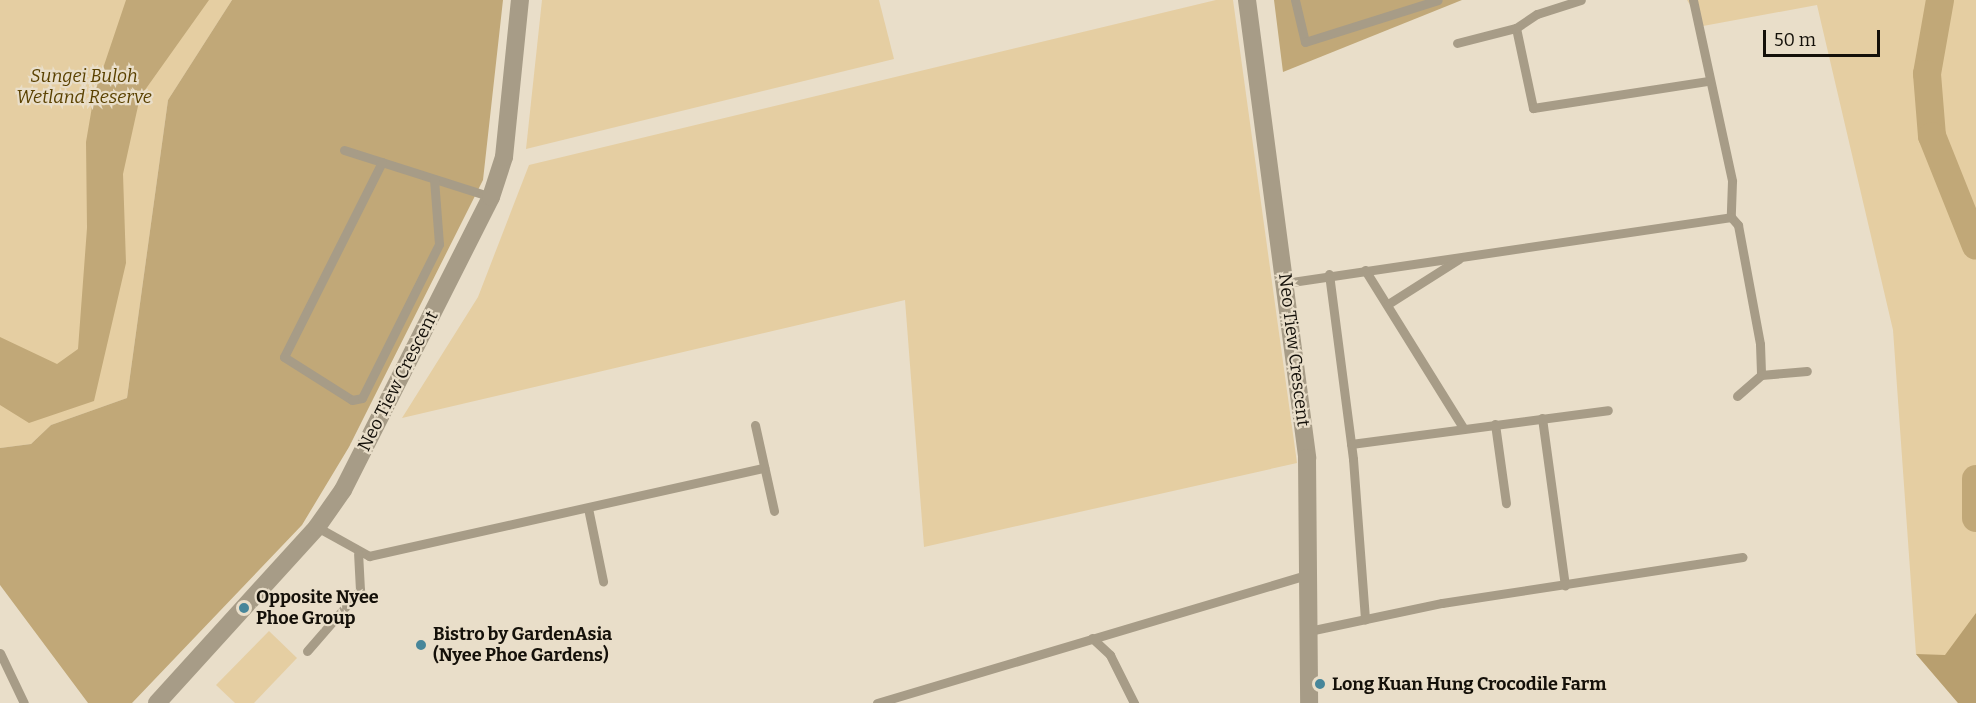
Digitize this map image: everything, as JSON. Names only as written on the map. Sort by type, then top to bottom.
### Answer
[{"type":"street","name":"Neo Tiew Crescent","points":[[157,703],[317,527],[343,490],[491,197],[504,157],[520,0]]},
{"type":"street","name":"Neo Tiew Crescent","points":[[1247,0],[1307,458],[1310,573],[1309,703]]},
{"type":"lane","points":[[1295,0],[1305,42],[1438,0]]},
{"type":"lane","points":[[1457,43],[1516,28],[1537,14],[1581,0]]},
{"type":"lane","points":[[1693,0],[1707,81],[1732,181],[1731,217],[1738,225],[1760,344],[1761,375]]},
{"type":"lane","points":[[1516,28],[1533,108],[1707,81]]},
{"type":"lane","points":[[344,150],[491,197]]},
{"type":"lane","points":[[382,162],[284,357],[352,400],[362,398],[439,244],[434,179]]},
{"type":"lane","points":[[1285,283],[1329,274],[1731,217]]},
{"type":"lane","points":[[1388,304],[1461,257]]},
{"type":"lane","points":[[1365,270],[1464,429]]},
{"type":"lane","points":[[1329,274],[1351,444],[1365,620]]},
{"type":"lane","points":[[1737,396],[1761,375],[1807,371]]},
{"type":"lane","points":[[1351,444],[1608,410]]},
{"type":"lane","points":[[1542,418],[1565,585]]},
{"type":"lane","points":[[1495,424],[1506,503]]},
{"type":"lane","points":[[755,425],[774,511]]},
{"type":"lane","points":[[317,527],[358,554],[381,554],[764,468]]},
{"type":"lane","points":[[588,508],[603,581]]},
{"type":"lane","points":[[306,651],[360,590],[358,554]]},
{"type":"lane","points":[[1309,631],[1565,585],[1743,557]]},
{"type":"lane","points":[[877,703],[1310,573]]},
{"type":"lane","points":[[1092,639],[1110,655],[1134,703]]},
{"type":"lane","points":[[0,653],[24,703]]},
{"type":"green space","name":"Sungei Buloh Wetland Reserve","points":[[0,0],[232,0],[168,100],[127,398],[51,425],[31,444],[0,448]]},
{"type":"green space","points":[[542,0],[879,0],[894,59],[526,149]]},
{"type":"green space","points":[[1216,0],[1233,0],[1297,463],[924,547],[905,300],[402,418],[478,297],[529,165]]},
{"type":"green space","points":[[1687,0],[1976,0],[1976,703],[1958,703],[1916,654],[1893,330],[1817,5],[1703,26]]},
{"type":"green space","points":[[269,631],[297,658],[254,703],[235,703],[216,685]]},
{"type":"shaded area","points":[[126,0],[209,0],[140,97],[123,174],[126,263],[94,401],[29,423],[0,405],[0,337],[57,364],[78,349],[87,228],[86,142],[94,95]]},
{"type":"shaded area","points":[[232,0],[503,0],[483,180],[349,447],[302,525],[132,703],[88,703],[0,585],[0,448],[31,444],[51,425],[127,398],[168,100]]},
{"type":"shaded area","points":[[1274,0],[1462,0],[1283,72]]},
{"type":"shaded area","points":[[1976,613],[1976,703],[1958,703],[1916,654],[1945,655]]},
{"type":"waterway","points":[[1940,0],[1927,74],[1932,136],[1976,246]]},
{"type":"waterway","points":[[1976,479],[1976,518]]},
{"type":"place","name":"Opposite Nyee Phoe Group","points":[[244,608]]},
{"type":"place","name":"Bistro by GardenAsia (Nyee Phoe Gardens)","points":[[421,645]]},
{"type":"place","name":"Long Kuan Hung Crocodile Farm","points":[[1320,684]]}]
